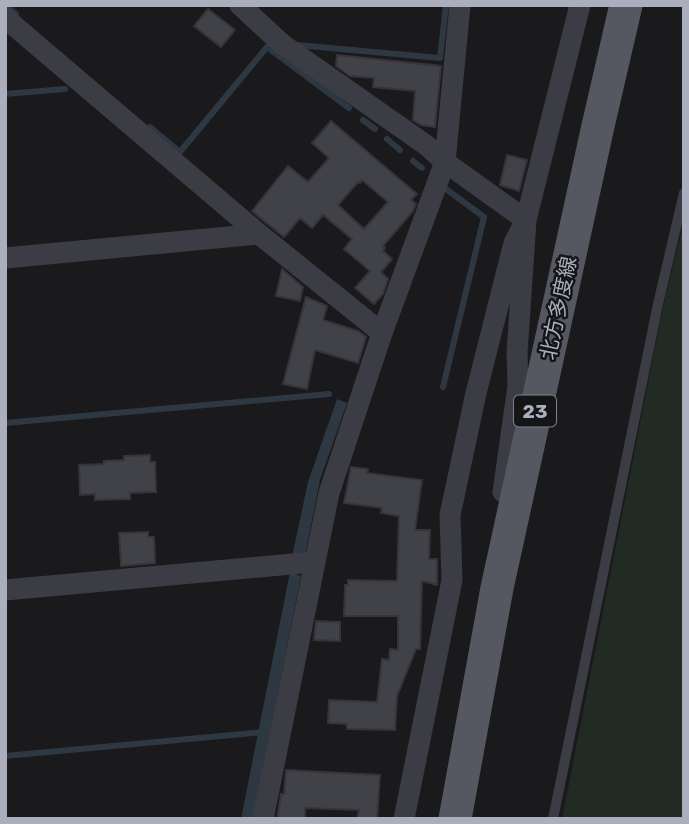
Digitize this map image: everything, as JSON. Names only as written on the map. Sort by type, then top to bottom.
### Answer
[{"type":"main road","name":"北方多度線","points":[[455,819],[497,588],[597,126],[626,5]]},
{"type":"street","points":[[240,5],[282,44],[426,145],[445,162],[526,220]]},
{"type":"street","points":[[263,819],[329,493],[382,333],[445,162],[460,5]]},
{"type":"street","points":[[497,588],[499,521],[518,386],[517,353],[526,220],[580,5]]},
{"type":"street","points":[[5,18],[259,234],[382,333]]},
{"type":"street","points":[[404,819],[452,580],[450,515],[475,393],[514,243],[526,220]]},
{"type":"street","points":[[5,258],[259,234]]},
{"type":"street","points":[[5,590],[314,562]]},
{"type":"lane","points":[[553,819],[657,304],[684,194]]},
{"type":"shaded area","points":[[684,221],[684,819],[562,819],[663,307]]},
{"type":"shaded area","points":[[337,399],[347,403],[320,480],[305,556],[292,557],[308,482]]},
{"type":"shaded area","points":[[290,572],[301,576],[253,819],[241,819]]},
{"type":"building","points":[[208,9],[235,30],[221,47],[194,26]]},
{"type":"building","points":[[337,55],[441,66],[435,127],[421,125],[413,120],[415,91],[373,87],[374,78],[350,76],[336,66]]},
{"type":"building","points":[[331,121],[417,194],[411,200],[416,204],[413,211],[383,246],[383,251],[392,259],[381,272],[388,279],[383,294],[374,304],[355,288],[370,271],[344,249],[352,239],[323,215],[312,228],[300,218],[284,237],[252,211],[288,166],[308,182],[329,158],[312,143]],"holes":[[[362,180],[388,202],[364,229],[338,205]]]},
{"type":"building","points":[[507,155],[527,160],[519,191],[500,185]]},
{"type":"building","points":[[282,269],[303,287],[300,301],[276,296]]},
{"type":"building","points":[[306,297],[327,306],[323,320],[358,331],[366,337],[358,363],[315,350],[307,389],[283,384]]},
{"type":"building","points":[[150,455],[150,462],[155,462],[156,492],[130,493],[130,499],[95,500],[95,494],[80,495],[79,465],[124,460],[124,456]]},
{"type":"building","points":[[351,467],[368,469],[367,473],[422,480],[415,530],[430,530],[429,559],[437,559],[437,585],[422,581],[420,649],[416,649],[397,696],[395,730],[347,729],[347,724],[328,723],[329,700],[377,702],[382,659],[389,660],[390,649],[398,650],[398,616],[344,616],[345,585],[348,585],[348,580],[397,581],[399,516],[381,513],[382,508],[344,503]]},
{"type":"building","points":[[148,532],[148,537],[154,537],[155,563],[121,566],[119,533]]},
{"type":"building","points":[[316,621],[340,622],[340,641],[314,640]]},
{"type":"building","points":[[286,770],[380,775],[377,819],[357,819],[359,810],[305,808],[305,819],[277,819],[281,794],[284,794]]},
{"type":"waterway","points":[[5,5],[16,14]]},
{"type":"waterway","points":[[297,45],[440,58],[446,5]]},
{"type":"waterway","points":[[150,127],[180,152],[267,47],[349,108]]},
{"type":"waterway","points":[[5,94],[65,89]]},
{"type":"waterway","points":[[363,120],[375,129]]},
{"type":"waterway","points":[[387,139],[400,150]]},
{"type":"waterway","points":[[413,161],[422,168]]},
{"type":"waterway","points":[[443,387],[484,217],[446,189]]},
{"type":"waterway","points":[[5,423],[329,394]]},
{"type":"waterway","points":[[5,756],[264,732]]}]
